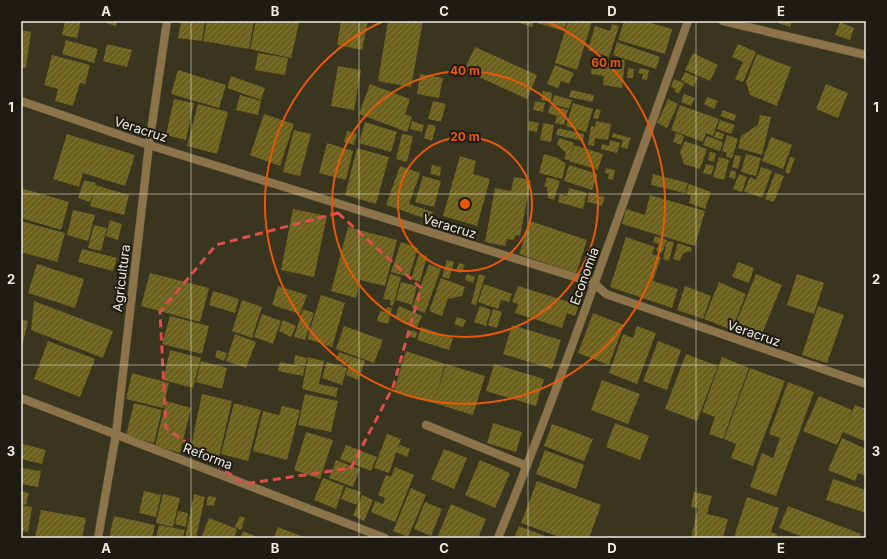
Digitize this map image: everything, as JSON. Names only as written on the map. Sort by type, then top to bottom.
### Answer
[{"type":"street","name":"Agricultura","points":[[98,538],[116,434],[149,145],[167,21]]},
{"type":"street","name":"Economía","points":[[498,538],[527,466],[688,21]]},
{"type":"street","points":[[723,21],[866,55]]},
{"type":"street","name":"Veracruz","points":[[21,101],[149,145],[594,283],[606,294],[866,384]]},
{"type":"street","name":"Reforma","points":[[21,398],[385,538]]},
{"type":"street","points":[[426,426],[527,466]]},
{"type":"highlighted area","points":[[338,213],[421,288],[393,387],[351,468],[244,484],[166,428],[160,312],[216,245]]},
{"type":"building","points":[[65,21],[81,21],[77,38],[62,35]]},
{"type":"building","points":[[99,21],[117,21],[116,26]]},
{"type":"building","points":[[181,21],[205,21],[202,41],[178,38]]},
{"type":"building","points":[[207,21],[254,21],[249,49],[203,41]]},
{"type":"building","points":[[256,21],[291,21],[299,23],[291,58],[250,49]]},
{"type":"building","points":[[341,21],[368,21],[362,50],[337,45]]},
{"type":"building","points":[[388,21],[423,21],[411,87],[378,81]]},
{"type":"building","points":[[514,21],[534,21],[532,27]]},
{"type":"building","points":[[538,21],[567,21],[564,31],[537,23]]},
{"type":"building","points":[[568,21],[592,21],[577,70],[555,63]]},
{"type":"building","points":[[624,21],[645,21],[672,29],[665,54],[618,40]]},
{"type":"building","points":[[772,21],[792,21],[790,27]]},
{"type":"building","points":[[840,22],[854,28],[850,40],[835,35]]},
{"type":"building","points":[[612,24],[619,26],[609,57],[588,50],[595,26],[610,31]]},
{"type":"building","points":[[21,30],[31,32],[26,68],[21,67]]},
{"type":"building","points":[[66,40],[98,49],[94,63],[62,54]]},
{"type":"building","points":[[617,42],[660,57],[656,69],[613,55]]},
{"type":"building","points":[[107,44],[132,50],[127,67],[103,61]]},
{"type":"building","points":[[738,44],[756,52],[743,82],[735,79],[743,62],[732,57]]},
{"type":"building","points":[[475,47],[537,75],[527,99],[464,70]]},
{"type":"building","points":[[258,53],[288,58],[285,75],[255,70]]},
{"type":"building","points":[[693,53],[718,65],[710,81],[685,70]]},
{"type":"building","points":[[757,54],[791,67],[777,106],[750,95],[746,82]]},
{"type":"building","points":[[52,55],[90,65],[85,84],[80,83],[73,106],[55,101],[58,89],[44,85]]},
{"type":"building","points":[[593,57],[625,60],[622,88],[603,85],[604,76],[591,74]]},
{"type":"building","points":[[555,65],[574,73],[569,84],[561,81],[558,88],[547,84]]},
{"type":"building","points":[[338,66],[361,70],[354,110],[331,106]]},
{"type":"building","points":[[628,68],[634,69],[633,78],[627,78]]},
{"type":"building","points":[[640,68],[649,70],[647,80],[642,79],[643,74],[638,73]]},
{"type":"building","points":[[178,70],[226,85],[219,108],[171,94]]},
{"type":"building","points":[[685,72],[698,78],[693,87],[681,80]]},
{"type":"building","points":[[420,74],[443,78],[439,98],[417,94]]},
{"type":"building","points":[[231,76],[265,88],[261,100],[227,88]]},
{"type":"building","points":[[674,79],[684,83],[679,94],[674,91],[676,89],[671,87]]},
{"type":"building","points":[[370,84],[410,99],[405,114],[412,117],[407,132],[359,114]]},
{"type":"building","points":[[826,84],[848,93],[838,118],[816,109]]},
{"type":"building","points":[[571,90],[594,95],[593,102],[569,97]]},
{"type":"building","points":[[543,91],[552,93],[551,102],[541,100]]},
{"type":"building","points":[[684,94],[695,98],[691,106],[681,102]]},
{"type":"building","points":[[240,95],[261,101],[258,115],[236,110]]},
{"type":"building","points":[[554,95],[572,100],[569,109],[552,104]]},
{"type":"building","points":[[707,97],[718,101],[714,109],[704,104]]},
{"type":"building","points":[[174,99],[194,103],[186,140],[166,135]]},
{"type":"building","points":[[668,99],[678,104],[667,128],[657,123]]},
{"type":"building","points":[[433,101],[446,104],[441,122],[428,119]]},
{"type":"building","points":[[535,101],[545,103],[543,112],[533,110]]},
{"type":"building","points":[[573,103],[593,109],[586,132],[566,126]]},
{"type":"building","points":[[198,104],[228,112],[217,154],[187,146]]},
{"type":"building","points":[[550,105],[568,110],[564,125],[555,123],[557,116],[548,113]]},
{"type":"building","points":[[680,105],[719,119],[713,136],[706,133],[703,142],[671,130]]},
{"type":"building","points":[[596,109],[601,110],[598,119],[593,118]]},
{"type":"building","points":[[723,110],[736,115],[734,121],[720,116]]},
{"type":"building","points":[[264,114],[294,124],[280,166],[250,155]]},
{"type":"building","points":[[760,115],[771,117],[762,155],[738,148],[741,136],[758,125]]},
{"type":"building","points":[[720,120],[735,125],[731,134],[717,129]]},
{"type":"building","points":[[412,121],[424,125],[422,132],[410,129]]},
{"type":"building","points":[[529,121],[539,123],[537,132],[528,130]]},
{"type":"building","points":[[596,121],[611,124],[608,140],[595,138],[594,146],[588,145],[591,126],[595,127]]},
{"type":"building","points":[[365,122],[397,132],[391,152],[359,143]]},
{"type":"building","points":[[543,123],[554,125],[551,142],[540,140]]},
{"type":"building","points":[[428,124],[436,126],[432,141],[424,138]]},
{"type":"building","points":[[558,128],[584,134],[583,141],[556,135]]},
{"type":"building","points":[[294,130],[311,134],[300,176],[283,172]]},
{"type":"building","points":[[347,131],[357,134],[354,145],[344,142]]},
{"type":"building","points":[[716,131],[724,134],[722,140],[714,137]]},
{"type":"building","points":[[613,133],[631,138],[627,149],[621,147],[623,140],[612,137]]},
{"type":"building","points":[[676,133],[684,136],[681,145],[673,142]]},
{"type":"building","points":[[67,134],[135,155],[125,186],[83,173],[79,187],[53,179]]},
{"type":"building","points":[[402,134],[413,136],[407,162],[396,159]]},
{"type":"building","points":[[727,135],[738,139],[732,158],[726,157],[727,153],[722,151]]},
{"type":"building","points":[[707,136],[723,142],[720,151],[703,145]]},
{"type":"building","points":[[771,137],[792,145],[783,169],[762,161]]},
{"type":"building","points":[[559,138],[574,143],[569,160],[564,159],[566,153],[557,144]]},
{"type":"building","points":[[610,140],[620,143],[617,153],[601,149],[602,144],[609,146]]},
{"type":"building","points":[[685,141],[707,149],[700,169],[684,164],[680,152]]},
{"type":"building","points":[[327,143],[353,151],[346,180],[319,173]]},
{"type":"building","points":[[574,145],[603,154],[598,170],[569,161]]},
{"type":"building","points":[[357,148],[389,157],[376,204],[345,195]]},
{"type":"building","points":[[710,152],[716,153],[714,162],[708,160]]},
{"type":"building","points":[[544,154],[558,158],[566,164],[562,179],[539,173]]},
{"type":"building","points":[[746,154],[761,158],[756,176],[741,172]]},
{"type":"building","points":[[735,155],[741,156],[738,169],[732,167]]},
{"type":"building","points":[[460,156],[476,161],[473,174],[490,179],[477,226],[443,216]]},
{"type":"building","points":[[719,157],[729,160],[724,180],[713,177]]},
{"type":"building","points":[[790,157],[795,158],[789,174],[785,172]]},
{"type":"building","points":[[706,164],[714,166],[711,175],[703,173]]},
{"type":"building","points":[[432,165],[441,167],[440,176],[430,174]]},
{"type":"building","points":[[569,165],[598,174],[592,190],[564,181]]},
{"type":"building","points":[[400,166],[420,173],[409,204],[433,212],[430,220],[386,205]]},
{"type":"building","points":[[761,167],[772,171],[762,198],[744,191],[750,177],[756,180]]},
{"type":"building","points":[[606,168],[615,170],[613,180],[608,179],[609,174],[605,173]]},
{"type":"building","points":[[731,170],[736,172],[735,179],[729,177]]},
{"type":"building","points":[[775,173],[784,176],[774,202],[765,199]]},
{"type":"building","points":[[653,174],[688,183],[685,193],[651,185]]},
{"type":"building","points":[[739,174],[747,177],[742,192],[733,189]]},
{"type":"building","points":[[423,176],[441,181],[434,207],[415,202]]},
{"type":"building","points":[[514,177],[531,180],[520,236],[515,235],[514,240],[507,239],[505,246],[485,242],[495,188],[511,191]]},
{"type":"building","points":[[547,177],[560,181],[554,200],[548,198],[547,187],[544,186]]},
{"type":"building","points":[[84,180],[96,183],[95,185],[129,195],[124,215],[90,206],[95,187],[90,202],[78,198]]},
{"type":"building","points":[[689,184],[711,192],[705,209],[689,203],[691,195],[686,193]]},
{"type":"building","points":[[21,188],[69,202],[61,230],[21,218]]},
{"type":"building","points":[[569,188],[587,193],[583,209],[558,202],[560,194],[567,196]]},
{"type":"building","points":[[589,192],[598,194],[597,204],[587,202]]},
{"type":"building","points":[[650,195],[705,211],[695,246],[622,224],[626,209],[645,215]]},
{"type":"building","points":[[599,196],[605,197],[602,206],[597,205]]},
{"type":"building","points":[[293,209],[327,216],[314,277],[281,270]]},
{"type":"building","points":[[73,210],[95,215],[88,241],[67,235]]},
{"type":"building","points":[[110,220],[122,224],[118,240],[106,236]]},
{"type":"building","points":[[21,221],[65,233],[57,262],[21,252]]},
{"type":"building","points":[[530,221],[587,240],[576,274],[519,254]]},
{"type":"building","points":[[94,225],[107,228],[101,251],[88,248]]},
{"type":"building","points":[[348,227],[397,240],[385,286],[360,280],[356,298],[331,291]]},
{"type":"building","points":[[655,236],[667,240],[662,253],[656,251],[659,244],[653,242]]},
{"type":"building","points":[[626,237],[655,247],[652,254],[661,257],[653,281],[678,289],[672,308],[610,287]]},
{"type":"building","points":[[667,241],[674,242],[669,261],[663,259]]},
{"type":"building","points":[[401,242],[418,248],[409,277],[391,272]]},
{"type":"building","points":[[678,243],[692,248],[691,251],[683,253],[680,261],[673,259]]},
{"type":"building","points":[[82,249],[117,258],[113,271],[78,262]]},
{"type":"building","points":[[419,254],[427,256],[420,282],[411,279]]},
{"type":"building","points":[[447,260],[454,262],[449,279],[442,277]]},
{"type":"building","points":[[738,262],[754,268],[749,283],[732,277]]},
{"type":"building","points":[[459,263],[465,265],[461,273],[456,271]]},
{"type":"building","points":[[37,264],[84,279],[75,308],[28,293]]},
{"type":"building","points":[[429,264],[441,269],[425,313],[412,308]]},
{"type":"building","points":[[150,273],[209,288],[200,322],[141,306]]},
{"type":"building","points":[[390,274],[401,277],[393,306],[390,305],[390,300],[383,299]]},
{"type":"building","points":[[467,274],[475,277],[473,283],[465,280]]},
{"type":"building","points":[[479,274],[485,276],[476,305],[471,304]]},
{"type":"building","points":[[756,274],[782,285],[759,341],[733,330]]},
{"type":"building","points":[[797,274],[824,283],[814,314],[787,305]]},
{"type":"building","points":[[441,278],[465,287],[462,296],[448,299],[442,316],[429,311]]},
{"type":"building","points":[[401,282],[417,286],[412,305],[396,300]]},
{"type":"building","points":[[719,282],[746,294],[732,330],[704,319]]},
{"type":"building","points":[[484,284],[512,294],[509,302],[501,300],[498,309],[478,302]]},
{"type":"building","points":[[278,286],[307,295],[300,314],[272,305]]},
{"type":"building","points":[[518,286],[579,305],[575,316],[567,313],[562,328],[515,313],[518,304],[512,302]]},
{"type":"building","points":[[685,286],[711,296],[703,319],[677,310]]},
{"type":"building","points":[[213,291],[239,299],[235,313],[209,305]]},
{"type":"building","points":[[321,295],[345,303],[332,347],[307,339]]},
{"type":"building","points":[[242,300],[262,307],[252,338],[232,331]]},
{"type":"building","points":[[34,301],[113,331],[103,358],[31,330]]},
{"type":"building","points":[[399,306],[422,316],[417,327],[395,318]]},
{"type":"building","points":[[480,306],[491,310],[486,326],[474,322]]},
{"type":"building","points":[[818,306],[844,315],[827,363],[802,355]]},
{"type":"building","points":[[387,307],[392,308],[388,324],[377,321],[380,311],[386,312]]},
{"type":"building","points":[[303,309],[314,313],[305,340],[294,337]]},
{"type":"building","points":[[493,309],[502,312],[497,328],[488,325]]},
{"type":"building","points":[[593,313],[624,325],[609,365],[578,353]]},
{"type":"building","points":[[262,314],[281,321],[273,344],[254,337]]},
{"type":"building","points":[[170,316],[209,326],[202,354],[162,344]]},
{"type":"building","points":[[457,317],[466,320],[463,327],[454,324]]},
{"type":"building","points":[[21,319],[28,321],[22,347],[21,347]]},
{"type":"building","points":[[283,320],[296,326],[291,337],[279,331]]},
{"type":"building","points":[[512,325],[561,340],[552,369],[503,354]]},
{"type":"building","points":[[344,326],[383,340],[374,363],[336,349]]},
{"type":"building","points":[[637,326],[656,333],[637,384],[609,373],[623,334],[633,338]]},
{"type":"building","points":[[421,327],[453,338],[449,350],[417,340]]},
{"type":"building","points":[[408,330],[417,332],[416,338],[407,336]]},
{"type":"building","points":[[235,334],[256,342],[246,368],[226,361]]},
{"type":"building","points":[[48,341],[95,359],[80,397],[34,379]]},
{"type":"building","points":[[658,341],[681,350],[667,390],[643,381]]},
{"type":"building","points":[[170,350],[201,358],[193,388],[163,380]]},
{"type":"building","points":[[217,350],[227,353],[224,361],[215,357]]},
{"type":"building","points":[[406,351],[445,364],[434,403],[394,391]]},
{"type":"building","points":[[339,352],[365,361],[358,380],[346,375],[349,364],[336,360]]},
{"type":"building","points":[[686,354],[718,366],[697,421],[665,409]]},
{"type":"building","points":[[295,355],[307,358],[305,366],[294,364]]},
{"type":"building","points":[[308,357],[324,361],[319,384],[338,388],[336,397],[302,389]]},
{"type":"building","points":[[722,357],[749,368],[723,439],[709,434],[715,417],[702,412]]},
{"type":"building","points":[[201,361],[227,368],[222,389],[196,382]]},
{"type":"building","points":[[280,362],[305,367],[303,376],[278,371]]},
{"type":"building","points":[[327,362],[347,368],[342,385],[322,378]]},
{"type":"building","points":[[446,364],[485,376],[473,415],[434,403]]},
{"type":"building","points":[[494,364],[544,379],[536,406],[486,391]]},
{"type":"building","points":[[750,368],[785,381],[753,466],[731,458],[736,444],[724,439]]},
{"type":"building","points":[[132,373],[169,383],[163,408],[126,399]]},
{"type":"building","points":[[602,380],[640,394],[628,424],[591,410]]},
{"type":"building","points":[[788,382],[814,392],[776,496],[750,487],[762,453],[773,458],[780,438],[769,434]]},
{"type":"building","points":[[202,394],[232,401],[219,457],[190,451]]},
{"type":"building","points":[[305,394],[338,401],[331,432],[298,425]]},
{"type":"building","points":[[819,396],[852,410],[848,421],[855,405],[866,409],[866,435],[864,441],[843,432],[837,445],[803,431]]},
{"type":"building","points":[[166,401],[191,408],[180,453],[155,446]]},
{"type":"building","points":[[134,403],[162,410],[154,443],[126,436]]},
{"type":"building","points":[[234,403],[261,410],[248,461],[221,454]]},
{"type":"building","points":[[282,406],[300,410],[287,460],[253,451],[263,411],[279,415]]},
{"type":"building","points":[[493,423],[522,432],[516,452],[487,443]]},
{"type":"building","points":[[615,423],[649,436],[640,460],[606,447]]},
{"type":"building","points":[[552,424],[593,439],[584,461],[544,446]]},
{"type":"building","points":[[306,432],[333,440],[320,479],[294,470]]},
{"type":"building","points":[[387,434],[401,439],[389,473],[374,468]]},
{"type":"building","points":[[842,438],[866,449],[866,476],[858,473],[855,481],[828,470]]},
{"type":"building","points":[[23,444],[46,450],[42,464],[21,459]]},
{"type":"building","points":[[346,445],[377,457],[371,471],[340,459]]},
{"type":"building","points":[[400,445],[410,449],[407,457],[396,452]]},
{"type":"building","points":[[444,449],[467,458],[454,489],[431,479]]},
{"type":"building","points":[[545,450],[584,465],[576,489],[536,474]]},
{"type":"building","points":[[336,460],[360,469],[353,487],[329,478]]},
{"type":"building","points":[[480,460],[510,473],[495,508],[465,495]]},
{"type":"building","points":[[395,467],[414,475],[395,522],[371,512],[375,501],[383,504],[385,498],[378,495],[386,475],[391,477]]},
{"type":"building","points":[[21,468],[41,471],[38,487],[21,484]]},
{"type":"building","points":[[323,478],[344,486],[336,509],[314,500]]},
{"type":"building","points":[[833,479],[866,490],[866,513],[826,500]]},
{"type":"building","points":[[537,481],[601,505],[589,538],[562,538],[521,523]]},
{"type":"building","points":[[346,487],[361,492],[357,505],[341,499]]},
{"type":"building","points":[[411,488],[426,495],[408,537],[393,531]]},
{"type":"building","points":[[21,491],[29,493],[26,505],[21,504]]},
{"type":"building","points":[[144,491],[161,495],[156,517],[139,513]]},
{"type":"building","points":[[694,492],[712,496],[707,514],[728,519],[723,538],[691,538],[698,508],[691,507]]},
{"type":"building","points":[[163,494],[180,498],[173,527],[156,523]]},
{"type":"building","points":[[194,494],[205,497],[196,538],[185,538]]},
{"type":"building","points":[[362,495],[373,500],[364,521],[353,515]]},
{"type":"building","points":[[208,496],[216,497],[214,506],[206,505]]},
{"type":"building","points":[[747,497],[779,508],[771,532],[777,534],[776,538],[734,537]]},
{"type":"building","points":[[425,502],[442,509],[431,536],[414,529]]},
{"type":"building","points":[[451,504],[486,519],[478,538],[437,538]]},
{"type":"building","points":[[21,505],[32,507],[28,532],[21,531]]},
{"type":"building","points":[[788,506],[861,534],[859,538],[806,538],[779,528]]},
{"type":"building","points":[[41,510],[86,518],[82,538],[35,538]]},
{"type":"building","points":[[178,511],[188,513],[186,527],[175,524]]},
{"type":"building","points":[[114,516],[155,525],[152,538],[109,538]]},
{"type":"building","points":[[240,516],[245,518],[241,530],[235,527]]},
{"type":"building","points":[[209,518],[237,529],[234,538],[201,538]]},
{"type":"building","points":[[159,525],[185,530],[183,538],[156,538]]},
{"type":"building","points":[[519,526],[550,538],[514,538]]},
{"type":"building","points":[[278,527],[306,538],[274,538]]},
{"type":"building","points":[[243,531],[260,538],[240,538]]}]
